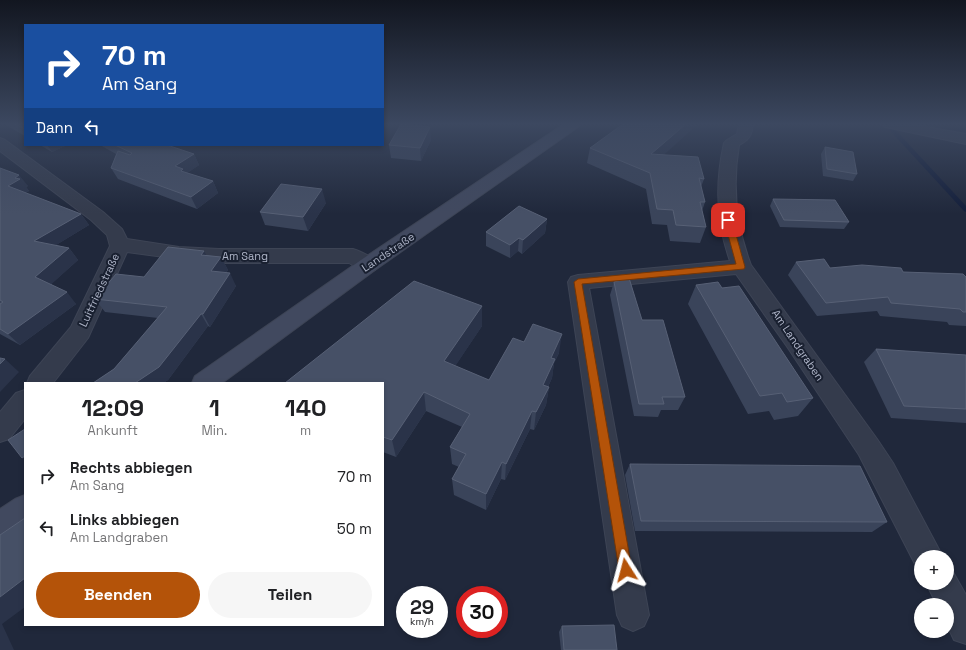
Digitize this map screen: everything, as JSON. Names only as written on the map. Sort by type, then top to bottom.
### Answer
[{"type":"street","name":"Luitfriedstraße","points":[[24,154],[115,233],[120,246],[80,332],[39,382]]},
{"type":"street","name":"Landstraße","points":[[205,382],[368,265],[529,154]]},
{"type":"street","name":"Am Landgraben","points":[[729,154],[727,165],[726,194],[729,225],[741,267],[763,294],[868,447],[924,550]]},
{"type":"street","name":"Am Sang","points":[[120,246],[132,245],[179,253],[219,256],[353,256],[368,265]]},
{"type":"street","points":[[633,615],[578,282],[741,267]]},
{"type":"street","points":[[0,431],[24,401]]},
{"type":"street","points":[[0,526],[24,510]]},
{"type":"street","points":[[946,590],[966,628]]},
{"type":"building","points":[[117,154],[193,154],[175,166],[183,169],[181,171],[213,181],[191,197],[111,168]]},
{"type":"building","points":[[605,154],[656,154],[698,157],[704,179],[699,178],[705,202],[700,202],[706,227],[676,225],[673,210],[657,209],[650,173]]},
{"type":"building","points":[[826,154],[853,154],[857,174],[827,169]]},
{"type":"building","points":[[0,168],[19,175],[15,178],[20,179],[8,186],[81,214],[34,241],[69,248],[35,277],[67,292],[8,334],[0,329],[0,304],[3,302],[0,300]]},
{"type":"building","points":[[281,184],[322,189],[303,217],[260,212]]},
{"type":"building","points":[[773,199],[835,200],[849,222],[784,220]]},
{"type":"building","points":[[519,206],[547,219],[523,240],[519,238],[510,245],[486,232]]},
{"type":"building","points":[[168,247],[204,251],[201,255],[221,257],[211,271],[230,273],[203,314],[201,314],[159,367],[136,382],[94,382],[114,369],[167,307],[95,299],[116,274],[144,277]]},
{"type":"building","points":[[824,259],[830,268],[862,265],[901,268],[903,272],[963,274],[966,277],[966,312],[963,312],[960,309],[891,303],[888,297],[826,303],[796,262]]},
{"type":"building","points":[[629,278],[642,320],[663,320],[685,397],[662,397],[664,404],[639,404],[614,282]]},
{"type":"building","points":[[414,281],[482,306],[444,361],[489,380],[513,338],[524,342],[533,324],[562,334],[551,358],[555,359],[543,385],[549,387],[536,412],[532,411],[506,464],[502,462],[486,494],[452,479],[466,454],[450,447],[470,414],[424,392],[392,440],[384,437],[384,382],[286,382]]},
{"type":"building","points":[[718,282],[722,288],[739,286],[813,398],[787,402],[782,393],[760,396],[696,285]]},
{"type":"building","points":[[876,349],[966,355],[966,409],[904,406]]},
{"type":"building","points":[[0,358],[5,359],[0,364]]},
{"type":"building","points":[[24,430],[24,457],[22,458],[8,440]]},
{"type":"building","points":[[630,464],[860,466],[887,522],[641,521]]},
{"type":"building","points":[[24,519],[24,579],[0,597],[0,535]]},
{"type":"building","points":[[614,625],[617,650],[564,650],[562,626]]},
{"type":"waterway","points":[[915,154],[966,210]]},
{"type":"route","points":[[626,570],[578,282],[741,267],[728,220]]}]
